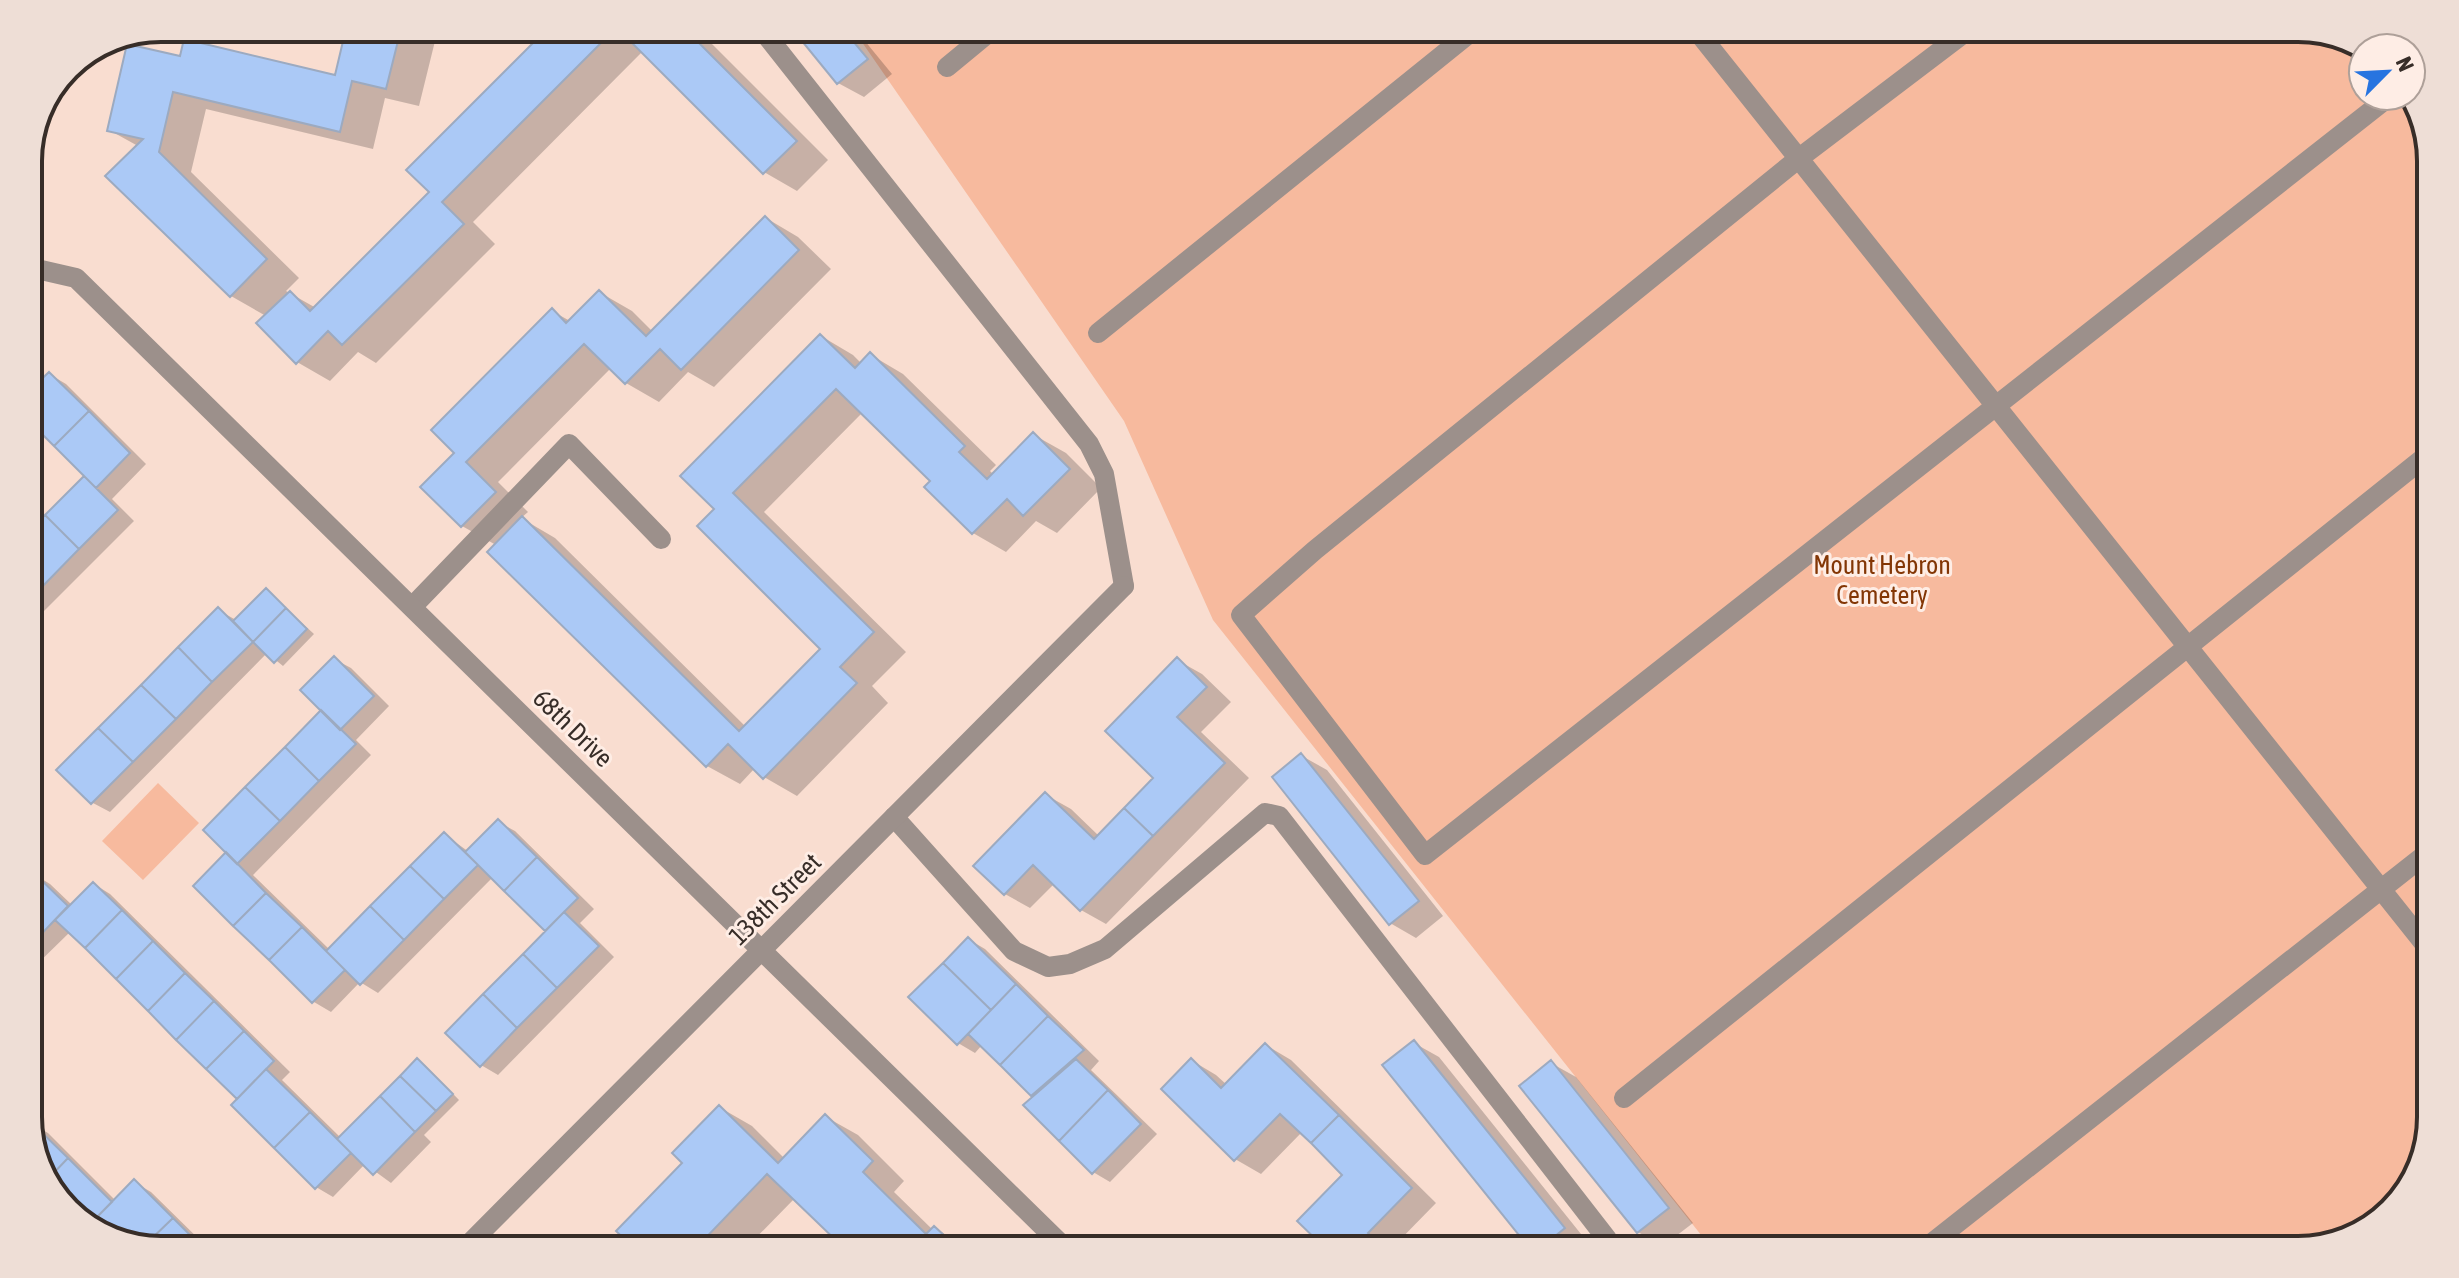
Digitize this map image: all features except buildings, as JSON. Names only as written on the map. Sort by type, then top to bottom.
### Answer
[{"type":"street","name":"138th Street","points":[[477,1236],[1124,586],[1104,474],[1089,444],[772,42]]},
{"type":"street","points":[[947,67],[977,42]]},
{"type":"street","points":[[1098,333],[1459,42]]},
{"type":"street","points":[[1706,42],[2417,934]]},
{"type":"street","points":[[1952,42],[1798,159],[1315,550],[1241,615],[1425,855],[2370,112]]},
{"type":"street","name":"68th Drive","points":[[42,270],[76,278],[1053,1236]]},
{"type":"street","points":[[412,607],[569,444],[661,539]]},
{"type":"street","points":[[1624,1098],[2417,463]]},
{"type":"street","points":[[894,817],[1014,951],[1048,967],[1070,964],[1105,949],[1265,813],[1279,816],[1605,1236]]},
{"type":"street","points":[[1941,1236],[2417,861]]},
{"type":"green space","name":"Mount Hebron Cemetery","points":[[862,42],[2298,42],[2329,46],[2347,53],[2347,112],[2406,112],[2417,154],[2417,1117],[2415,1140],[2405,1169],[2387,1195],[2364,1216],[2321,1234],[1702,1236],[1213,620],[1124,421]]},
{"type":"green space","points":[[158,783],[199,823],[143,880],[102,841]]}]
